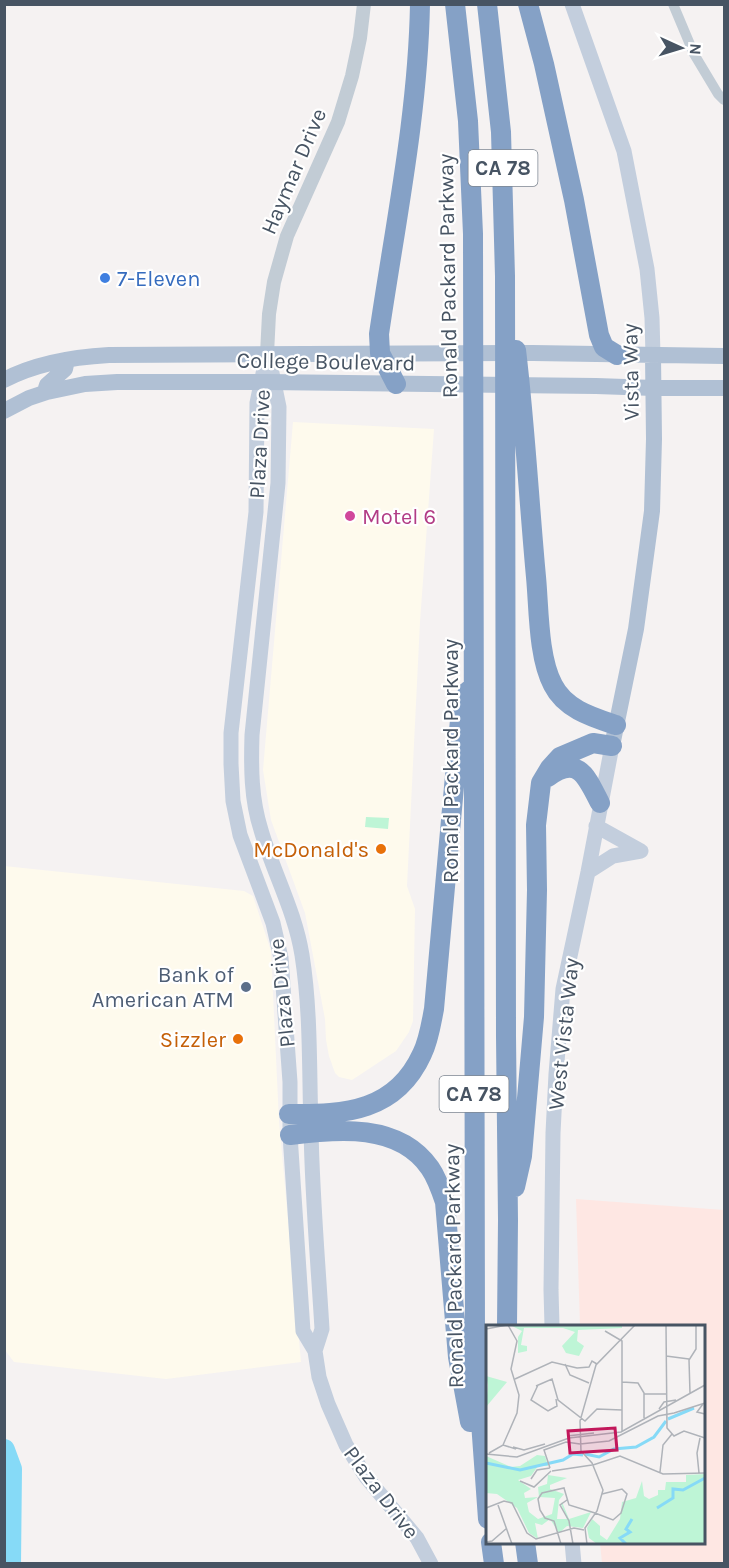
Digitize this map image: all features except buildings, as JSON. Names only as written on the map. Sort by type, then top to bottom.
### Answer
[{"type":"highway","points":[[396,384],[380,353],[379,334],[419,52],[420,4]]},
{"type":"highway","name":"Ronald Packard Parkway","points":[[454,4],[468,121],[473,234],[475,1339],[486,1491]]},
{"type":"highway","name":"CA 78","points":[[487,4],[501,132],[505,276],[514,408],[506,1024],[507,1325]]},
{"type":"highway","points":[[528,4],[544,64],[574,200],[599,335],[604,347],[617,355]]},
{"type":"highway","points":[[514,408],[524,441],[546,667],[553,686],[567,703],[588,716],[616,725]]},
{"type":"highway","points":[[290,1135],[331,1114],[361,1109],[394,1093],[409,1077],[422,1053],[429,1035],[434,1009],[460,720],[475,668]]},
{"type":"highway","points":[[508,1220],[522,1156],[534,1017],[536,825],[541,783],[560,757],[593,743],[612,746]]},
{"type":"highway","points":[[541,783],[556,771],[566,768],[579,770],[585,774],[600,803]]},
{"type":"highway","points":[[289,1114],[332,1131],[364,1132],[402,1142],[422,1158],[438,1182],[445,1202],[448,1222],[458,1358],[486,1508]]},
{"type":"highway","points":[[491,1544],[494,1563]]},
{"type":"highway","points":[[525,1544],[528,1563]]},
{"type":"main road","name":"Vista Way","points":[[572,4],[624,151],[647,269],[652,318],[654,388],[652,511],[636,629],[612,746]]},
{"type":"main road","name":"College Boulevard","points":[[4,380],[19,372],[67,360],[109,355],[533,353],[724,356]]},
{"type":"main road","name":"Plaza Drive","points":[[267,354],[268,382],[279,407],[278,483],[252,735],[252,763],[254,798],[260,829],[293,917],[302,954],[311,1081],[311,1123],[322,1329],[315,1351]]},
{"type":"main road","points":[[85,384],[100,372],[109,355]]},
{"type":"main road","points":[[47,392],[47,385],[65,369],[67,360]]},
{"type":"main road","name":"College Boulevard","points":[[4,411],[47,392],[85,384],[128,382],[724,388]]},
{"type":"main road","name":"Plaza Drive","points":[[268,382],[257,403],[256,512],[231,734],[231,764],[233,801],[240,835],[273,923],[281,958],[303,1331],[315,1351],[328,1404],[346,1445],[366,1477],[417,1538],[431,1563]]},
{"type":"main road","points":[[251,562],[263,579],[269,579]]},
{"type":"main road","name":"West Vista Way","points":[[552,1325],[553,1162],[556,1074],[563,989],[612,746]]},
{"type":"main road","points":[[233,801],[254,798]]},
{"type":"main road","points":[[588,872],[613,856],[641,851],[596,826]]},
{"type":"main road","points":[[572,1544],[574,1563]]},
{"type":"street","name":"Haymar Drive","points":[[267,354],[269,314],[274,282],[287,236],[338,122],[356,57],[364,4]]},
{"type":"street","points":[[673,4],[694,54],[724,100]]},
{"type":"shaded area","points":[[293,422],[434,429],[420,622],[407,886],[415,909],[413,1021],[409,1032],[396,1051],[352,1080],[339,1077],[335,1073],[329,1056],[325,1019],[305,913],[271,820],[263,770]]},
{"type":"shaded area","points":[[4,866],[244,891],[253,896],[271,951],[279,1121],[301,1362],[166,1379],[14,1362],[5,1350]]},
{"type":"shaded area","points":[[576,1199],[724,1210],[724,1563],[602,1563],[600,1544],[705,1544],[705,1325],[580,1325]]},
{"type":"green space","points":[[366,817],[389,818],[388,829],[365,827]]},
{"type":"waterway","points":[[4,1450],[11,1469],[10,1564]]},
{"type":"place","name":"7-Eleven","points":[[105,278]]},
{"type":"place","name":"Motel 6","points":[[350,516]]},
{"type":"place","name":"McDonald's","points":[[381,849]]},
{"type":"place","name":"Bank of American ATM","points":[[246,987]]},
{"type":"place","name":"Sizzler","points":[[238,1039]]}]
